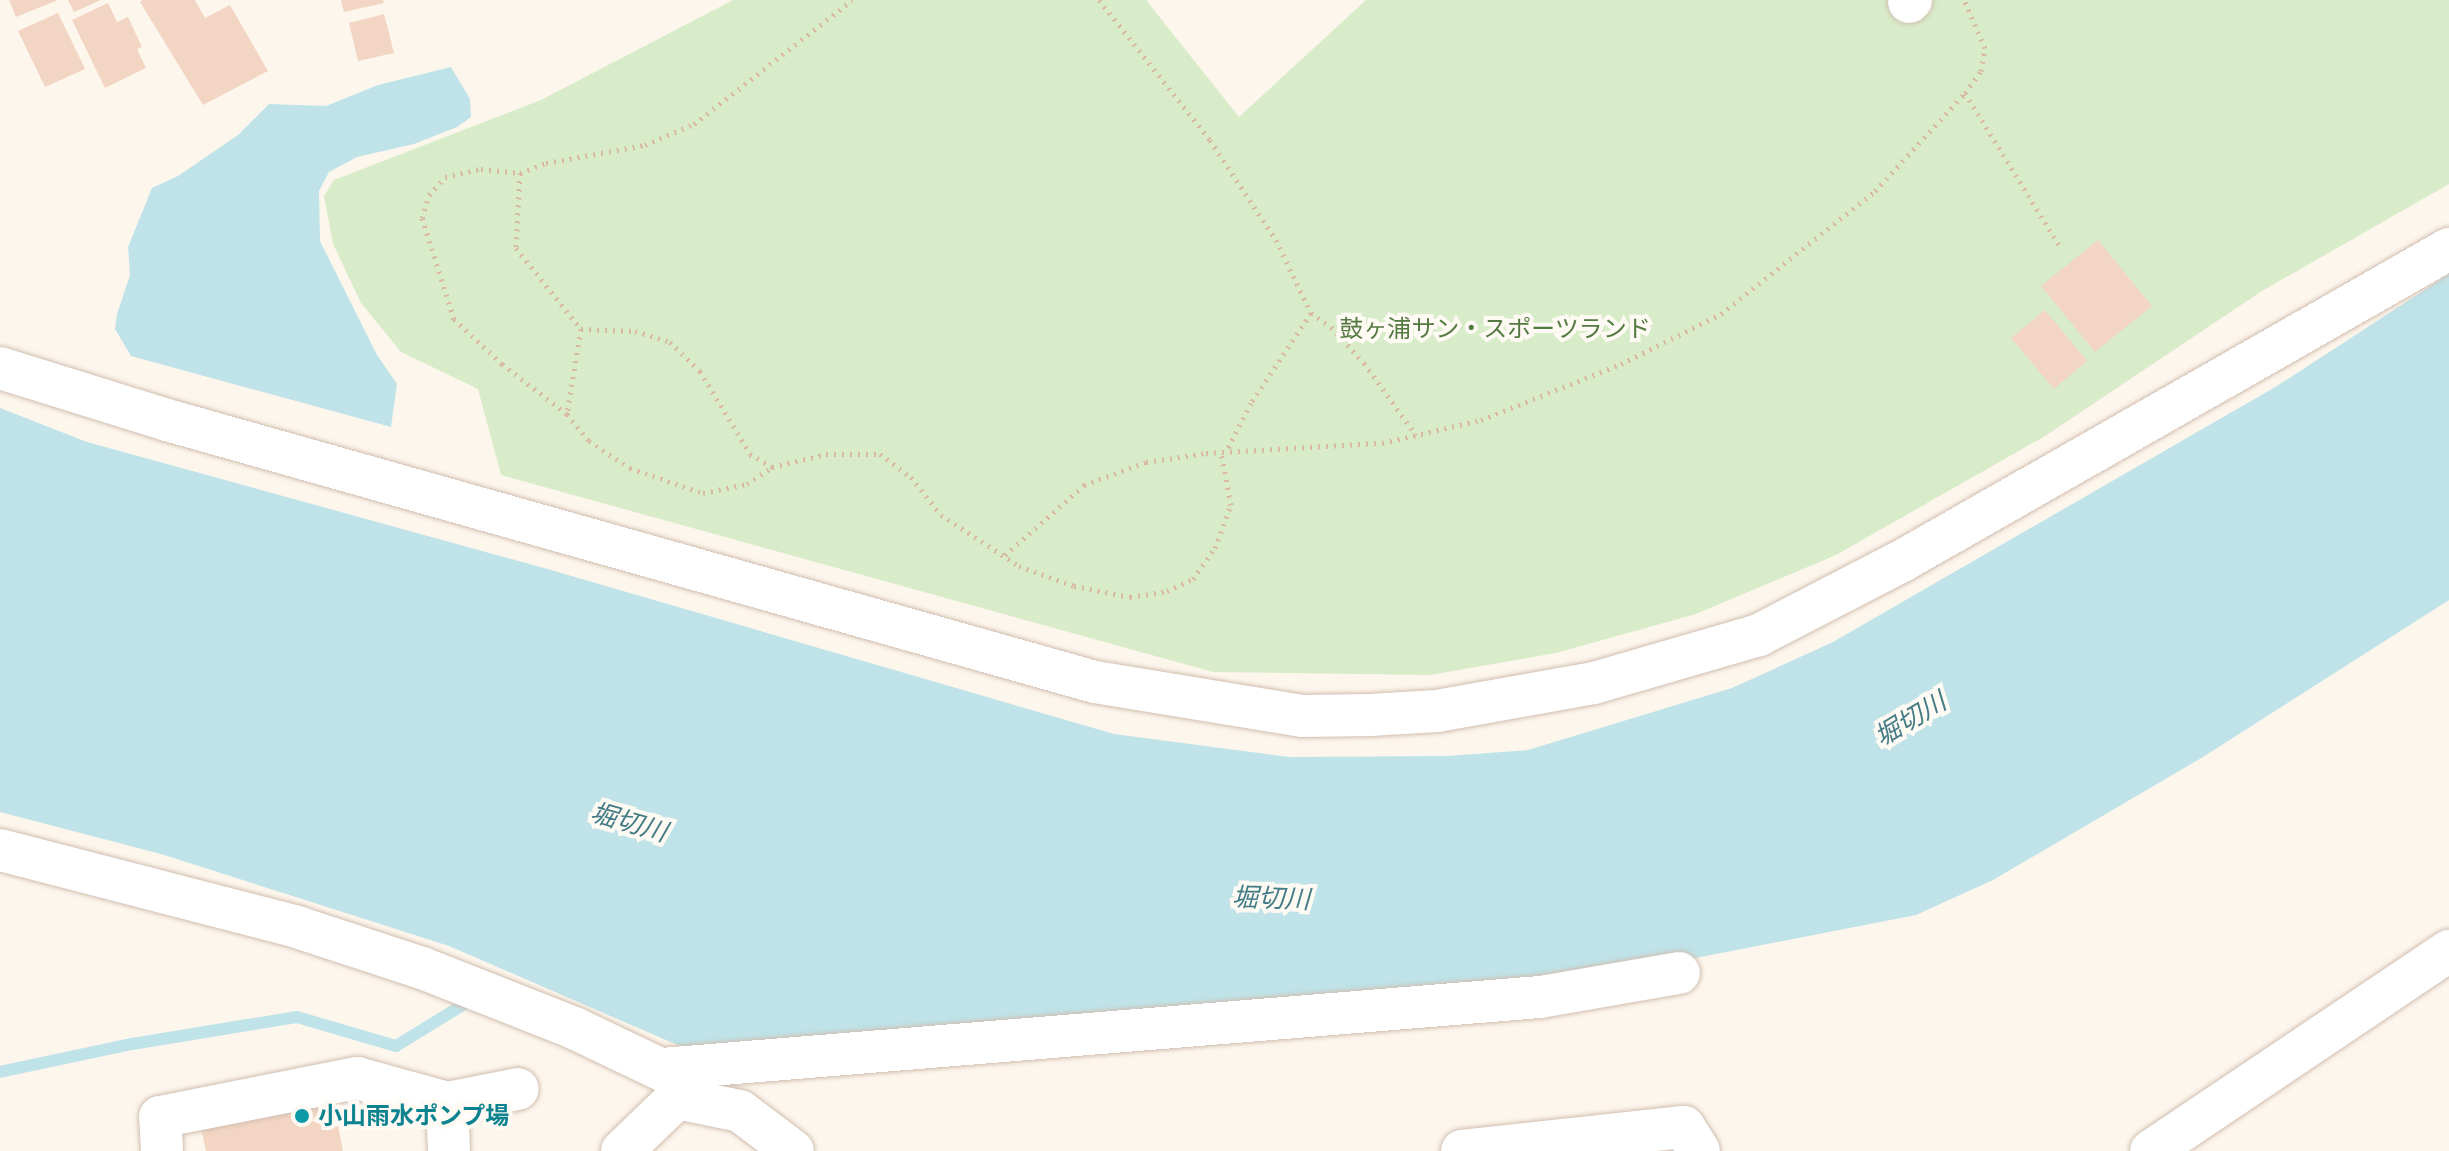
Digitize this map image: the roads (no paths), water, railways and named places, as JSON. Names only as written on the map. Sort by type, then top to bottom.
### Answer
[{"type":"street","points":[[0,368],[167,420],[1095,682],[1302,716],[1370,715],[1437,711],[1594,683],[1759,635],[1902,561],[2449,249]]},
{"type":"street","points":[[0,850],[297,927],[381,954],[574,1028],[669,1084],[740,1111],[793,1151]]},
{"type":"street","points":[[2151,1151],[2449,951]]},
{"type":"street","points":[[622,1151],[669,1084],[1540,997],[1679,973]]},
{"type":"street","points":[[162,1151],[160,1117],[357,1078],[447,1103],[518,1089]]},
{"type":"street","points":[[447,1103],[449,1151]]},
{"type":"street","points":[[1462,1151],[1684,1127],[1699,1151]]},
{"type":"water","points":[[451,67],[470,99],[471,117],[457,127],[414,144],[357,157],[329,172],[319,191],[320,241],[377,355],[397,384],[391,427],[131,356],[115,329],[130,275],[128,247],[152,188],[178,176],[238,135],[269,104],[326,106],[378,85]]},
{"type":"water","name":"堀切川","points":[[2449,274],[2449,600],[2203,757],[1993,880],[1916,915],[1593,978],[689,1050],[449,946],[161,854],[0,812],[0,408],[87,442],[544,568],[1114,734],[1289,757],[1447,756],[1528,750],[1732,688],[1833,642],[2277,386]]},
{"type":"waterway","points":[[0,1072],[132,1044],[297,1017],[396,1046],[474,998]]},
{"type":"place","name":"小山雨水ポンプ場","points":[[302,1116]]},
{"type":"park label","name":"鼓ヶ浦サン・スポーツランド","points":[[1495,329]]}]
